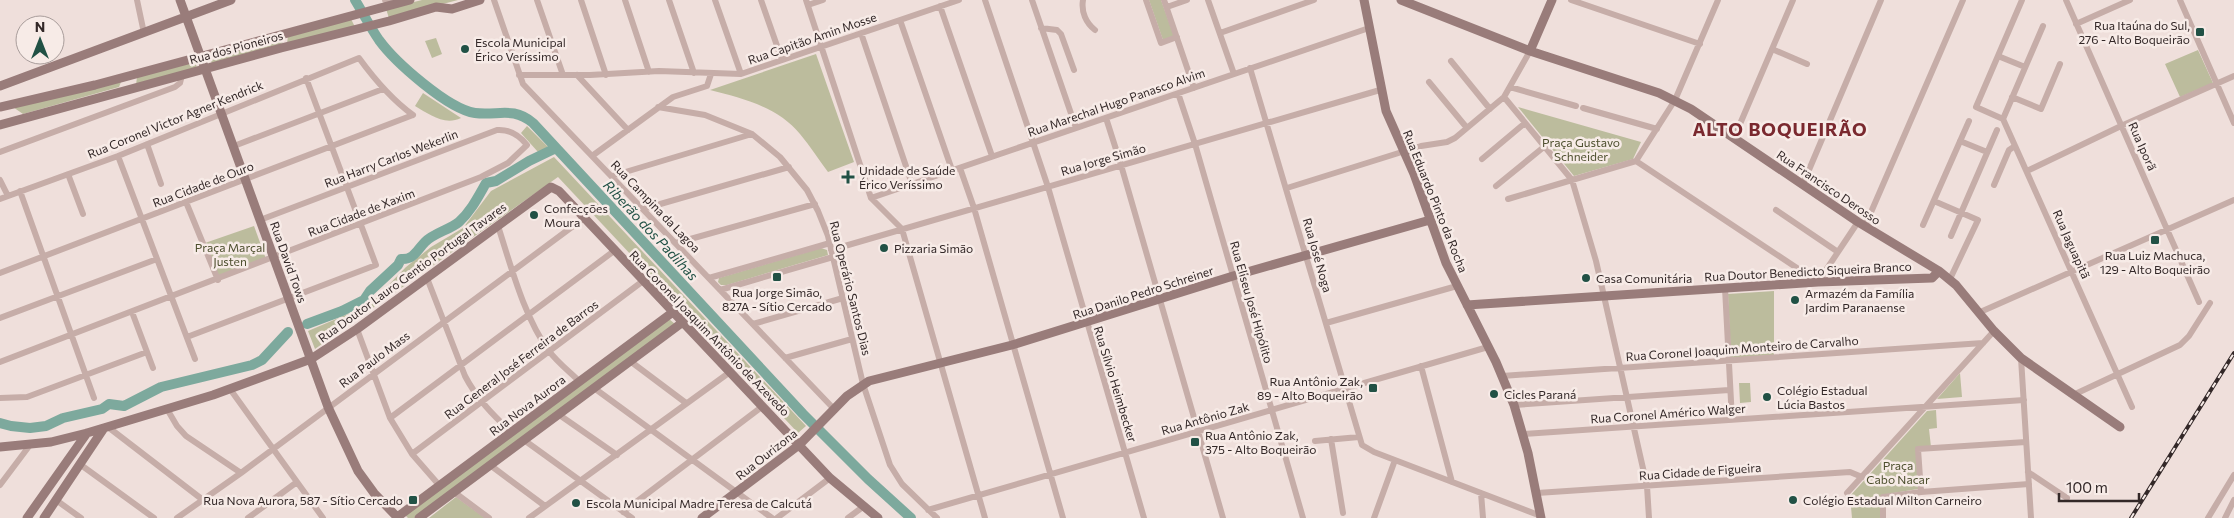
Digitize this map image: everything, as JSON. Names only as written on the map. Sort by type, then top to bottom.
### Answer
[{"type":"main road","name":"Rua David Tows","points":[[180,0],[223,113],[328,407],[358,471],[374,493],[397,518]]},
{"type":"main road","points":[[0,86],[231,0]]},
{"type":"main road","name":"Rua dos Pioneiros","points":[[2,106],[138,74],[351,15],[385,2],[410,0]]},
{"type":"main road","name":"Rua dos Pioneiros","points":[[0,125],[436,7],[452,9],[480,0]]},
{"type":"main road","name":"Rua Eduardo Pinto da Rocha","points":[[1364,0],[1380,90],[1388,118],[1404,153],[1442,256],[1488,347],[1514,405],[1523,434],[1541,517]]},
{"type":"main road","name":"Rua Francisco Derosso","points":[[1401,0],[1530,51],[1659,93],[1675,100],[1862,224],[1950,279],[1994,331],[2021,358],[2120,427]]},
{"type":"main road","points":[[1530,51],[1552,0]]},
{"type":"main road","points":[[281,48],[285,42],[285,33]]},
{"type":"main road","points":[[134,88],[133,80],[138,74]]},
{"type":"main road","points":[[119,93],[124,86],[124,77]]},
{"type":"main road","name":"Rua Coronel Joaquim Antônio de Azevedo","points":[[546,189],[555,188],[830,478],[878,518]]},
{"type":"main road","name":"Rua Doutor Lauro Gentio Portugal Tavares","points":[[0,447],[30,445],[87,433],[230,390],[311,359],[357,329],[546,189]]},
{"type":"main road","name":"Rua Danilo Pedro Schreiner","points":[[863,384],[1086,324],[1233,276],[1430,220]]},
{"type":"main road","name":"Rua Doutor Benedicto Siqueira Branco","points":[[1467,305],[1818,282],[1932,278],[1939,271]]},
{"type":"main road","name":"Rua Nova Aurora","points":[[397,518],[673,312]]},
{"type":"main road","name":"Rua Nova Aurora","points":[[419,518],[683,322]]},
{"type":"main road","name":"Rua Ourizona","points":[[702,518],[791,451],[796,442],[809,435],[834,409],[863,384]]},
{"type":"main road","points":[[44,518],[106,427]]},
{"type":"main road","points":[[27,518],[87,433]]},
{"type":"main road","points":[[471,461],[471,468],[481,472]]},
{"type":"main road","points":[[460,470],[468,473],[470,479]]},
{"type":"street","points":[[137,0],[144,33]]},
{"type":"street","name":"Rua Campina da Lagoa","points":[[494,0],[519,75],[525,86],[834,409]]},
{"type":"street","points":[[537,0],[563,75]]},
{"type":"street","points":[[581,0],[606,75]]},
{"type":"street","points":[[625,0],[649,72]]},
{"type":"street","points":[[670,0],[694,73]]},
{"type":"street","points":[[716,0],[740,74]]},
{"type":"street","points":[[761,0],[782,60]]},
{"type":"street","points":[[823,0],[807,3],[871,198],[902,229],[985,518]]},
{"type":"street","name":"Rua Capitão Amin Mosse","points":[[519,75],[577,76],[649,72],[740,74],[959,0]]},
{"type":"street","name":"Rua Sílvio Heimbecker","points":[[985,0],[1048,187],[1086,324],[1144,518]]},
{"type":"street","points":[[1032,0],[1076,128]]},
{"type":"street","points":[[1083,0],[1082,10],[1088,25],[1095,30]]},
{"type":"street","points":[[1146,0],[1161,43],[1177,37]]},
{"type":"street","points":[[1164,0],[1194,88]]},
{"type":"street","points":[[1166,7],[1187,0]]},
{"type":"street","points":[[1208,0],[1234,74]]},
{"type":"street","points":[[1220,33],[1314,0]]},
{"type":"street","points":[[1571,0],[1700,44]]},
{"type":"street","points":[[1508,199],[1636,161],[1675,100],[1718,0]]},
{"type":"street","points":[[1734,138],[1793,0]]},
{"type":"street","points":[[1802,184],[1880,0]]},
{"type":"street","points":[[1636,161],[1818,282],[1838,252],[1862,224],[1963,0]]},
{"type":"street","points":[[2022,0],[1976,106],[2003,119],[2043,26]]},
{"type":"street","name":"Rua Iporã","points":[[2066,0],[2199,302]]},
{"type":"street","points":[[2069,8],[2073,0]]},
{"type":"street","points":[[2076,24],[2130,0]]},
{"type":"street","points":[[2180,0],[2234,123]]},
{"type":"street","points":[[940,6],[992,156]]},
{"type":"street","points":[[900,20],[952,170]]},
{"type":"street","points":[[1042,28],[1057,30],[1061,34],[1074,70]]},
{"type":"street","name":"Rua Marechal Hugo Panasco Alvim","points":[[871,198],[1369,28]]},
{"type":"street","points":[[861,33],[912,184]]},
{"type":"street","points":[[1772,49],[1806,64]]},
{"type":"street","points":[[1287,188],[1426,145],[1447,142],[1504,97],[1530,51]]},
{"type":"street","points":[[1998,56],[2025,68]]},
{"type":"street","name":"Rua Coronel Victor Agner Kendrick","points":[[0,199],[118,156],[358,58],[383,90]]},
{"type":"street","points":[[1451,61],[1490,108]]},
{"type":"street","points":[[2012,97],[2041,109],[2060,64]]},
{"type":"street","name":"Rua José Noga","points":[[1250,68],[1268,123],[1359,437],[1365,448],[1395,460]]},
{"type":"street","points":[[592,156],[679,94],[707,86],[711,74]]},
{"type":"street","points":[[0,152],[175,87],[180,83],[182,75]]},
{"type":"street","points":[[577,76],[628,130]]},
{"type":"street","points":[[2026,171],[2234,76]]},
{"type":"street","points":[[186,337],[376,265],[306,78]]},
{"type":"street","points":[[1429,82],[1467,128]]},
{"type":"street","points":[[1510,87],[1657,129]]},
{"type":"street","points":[[234,146],[383,90]]},
{"type":"street","name":"Rua Cidade de Ouro","points":[[0,273],[413,115],[383,90]]},
{"type":"street","name":"Rua Jorge Simão","points":[[720,290],[831,250],[1380,90]]},
{"type":"street","name":"Rua Eliseu José Hipólito","points":[[1178,93],[1195,144],[1303,518]]},
{"type":"street","points":[[1504,97],[1572,180],[1604,296],[1647,486],[1649,518]]},
{"type":"street","name":"Rua Operário Santos Dias","points":[[658,108],[706,115],[752,134],[771,148],[789,167],[815,204],[831,250],[863,384],[892,471],[902,484],[937,518]]},
{"type":"street","points":[[1106,118],[1223,518]]},
{"type":"street","name":"Rua Jaguapitã","points":[[2003,119],[2132,407]]},
{"type":"street","points":[[1923,225],[1969,121]]},
{"type":"street","points":[[1482,159],[1526,123]]},
{"type":"street","name":"Rua Harry Carlos Wekerlin","points":[[260,220],[497,130],[505,129],[520,136],[527,145]]},
{"type":"street","points":[[1951,236],[1997,130]]},
{"type":"street","points":[[612,176],[752,134]]},
{"type":"street","points":[[1960,140],[1987,152]]},
{"type":"street","points":[[147,144],[161,184]]},
{"type":"street","name":"Rua Cidade de Xaxim","points":[[0,362],[218,280],[481,177],[508,163],[527,145]]},
{"type":"street","points":[[1496,186],[1545,146]]},
{"type":"street","points":[[1994,185],[2009,150],[2015,146]]},
{"type":"street","points":[[118,156],[195,359]]},
{"type":"street","points":[[643,209],[789,167]]},
{"type":"street","points":[[960,168],[974,208],[1063,518]]},
{"type":"street","points":[[68,174],[83,214]]},
{"type":"street","points":[[0,180],[8,196]]},
{"type":"street","points":[[20,191],[94,398]]},
{"type":"street","points":[[1978,313],[2234,200]]},
{"type":"street","points":[[1934,201],[1978,220],[1950,279]]},
{"type":"street","points":[[186,202],[218,280]]},
{"type":"street","points":[[676,243],[815,204]]},
{"type":"street","points":[[1776,210],[1838,252]]},
{"type":"street","name":"Rua Paulo Mass","points":[[178,518],[584,218]]},
{"type":"street","points":[[498,226],[529,314],[549,352],[579,381]]},
{"type":"street","name":"Rua Jorge Simão","points":[[709,278],[831,250]]},
{"type":"street","points":[[390,418],[614,251]]},
{"type":"street","points":[[0,318],[157,259]]},
{"type":"street","points":[[426,278],[461,366],[481,403],[511,432]]},
{"type":"street","name":"Rua General José Ferreira de Barros","points":[[412,454],[643,281]]},
{"type":"street","points":[[1326,323],[1457,286]]},
{"type":"street","points":[[1724,288],[1732,420]]},
{"type":"street","points":[[753,324],[843,298]]},
{"type":"street","points":[[2073,395],[2180,345],[2189,336],[2210,303]]},
{"type":"street","points":[[132,312],[153,368]]},
{"type":"street","points":[[357,329],[390,418],[412,454],[440,486]]},
{"type":"street","points":[[1846,493],[1994,331]]},
{"type":"street","points":[[785,358],[852,339]]},
{"type":"street","name":"Rua Coronel Joaquim Monteiro de Carvalho","points":[[1502,376],[1983,343]]},
{"type":"street","name":"Rua Antônio Zak","points":[[928,510],[1488,347]]},
{"type":"street","points":[[0,398],[27,397],[147,352]]},
{"type":"street","points":[[2021,358],[2031,518]]},
{"type":"street","points":[[630,361],[686,403]]},
{"type":"street","points":[[1421,366],[1452,482]]},
{"type":"street","points":[[529,518],[730,372]]},
{"type":"street","points":[[594,388],[772,518]]},
{"type":"street","points":[[230,390],[297,482],[319,517]]},
{"type":"street","points":[[1514,405],[1730,390]]},
{"type":"street","name":"Rua Coronel Américo Walger","points":[[1523,434],[2024,400]]},
{"type":"street","points":[[623,512],[763,406]]},
{"type":"street","points":[[167,409],[177,426],[186,436],[241,473]]},
{"type":"street","points":[[558,414],[616,455]]},
{"type":"street","points":[[106,427],[203,500]]},
{"type":"street","points":[[1315,440],[1359,437]]},
{"type":"street","points":[[1332,439],[1342,513]]},
{"type":"street","points":[[524,440],[632,518]]},
{"type":"street","points":[[1921,492],[1918,450],[2026,442]]},
{"type":"street","points":[[0,485],[30,445]]},
{"type":"street","points":[[1382,518],[1374,517],[1395,460],[1541,517]]},
{"type":"street","points":[[81,465],[154,518]]},
{"type":"street","points":[[490,465],[545,506]]},
{"type":"street","name":"Rua Cidade de Figueira","points":[[1537,493],[1850,472],[1862,477]]},
{"type":"street","points":[[2028,472],[2067,498]]},
{"type":"street","points":[[2208,518],[2234,475]]},
{"type":"street","points":[[777,518],[830,478]]},
{"type":"street","points":[[248,518],[297,482]]},
{"type":"street","points":[[1883,518],[1883,497],[1921,492],[2029,484]]},
{"type":"street","points":[[454,492],[489,518]]},
{"type":"street","points":[[1481,493],[1483,518]]},
{"type":"street","points":[[56,500],[81,518]]},
{"type":"street","points":[[2225,518],[2234,500]]},
{"type":"street","points":[[848,518],[864,506]]},
{"type":"green space","points":[[422,0],[458,0],[389,18],[386,9]]},
{"type":"green space","points":[[1149,0],[1161,0],[1174,36],[1163,40]]},
{"type":"green space","points":[[351,19],[355,27],[287,44],[288,35]]},
{"type":"green space","points":[[283,37],[281,44],[212,64],[209,56]]},
{"type":"green space","points":[[436,38],[442,54],[432,58],[425,41]]},
{"type":"green space","points":[[2198,50],[2213,83],[2180,97],[2165,64]]},
{"type":"green space","points":[[816,54],[854,162],[828,172],[800,134],[781,117],[747,100],[710,90]]},
{"type":"green space","points":[[195,59],[197,69],[136,85],[137,77]]},
{"type":"green space","points":[[121,82],[119,87],[23,114],[13,107]]},
{"type":"green space","points":[[423,93],[461,118],[449,121],[443,120],[415,106]]},
{"type":"green space","name":"Praça Gustavo Schneider","points":[[1518,107],[1641,142],[1633,159],[1574,176]]},
{"type":"green space","points":[[527,126],[548,147],[538,152],[521,133]]},
{"type":"green space","points":[[554,157],[806,426],[798,433],[558,177],[315,349],[308,331],[369,305],[406,267],[431,247],[463,228],[491,191]]},
{"type":"green space","name":"Praça Marçal Justen","points":[[254,226],[266,259],[218,278],[205,243]]},
{"type":"green space","points":[[821,248],[827,250],[828,255],[727,285],[721,285],[718,282],[719,278]]},
{"type":"green space","points":[[1774,291],[1774,355],[1731,358],[1728,294]]},
{"type":"green space","points":[[669,319],[675,324],[414,518],[408,518],[405,515]]},
{"type":"green space","points":[[1960,373],[1962,397],[1937,399]]},
{"type":"green space","points":[[1739,383],[1750,383],[1751,402],[1740,403]]},
{"type":"green space","name":"Praça Cabo Nacar","points":[[1936,410],[1937,428],[1929,429],[1931,447],[1916,448],[1918,489],[1881,495],[1880,518],[1852,518],[1850,496],[1927,411]]},
{"type":"green space","points":[[456,497],[485,518],[429,518]]},
{"type":"waterway","name":"Riberão dos Padilhas","points":[[355,0],[379,40],[409,72],[437,94],[464,110],[483,114],[512,113],[526,118],[533,123],[803,414],[868,479],[911,518]]},
{"type":"waterway","points":[[307,324],[342,311],[364,300],[370,291],[398,265],[401,259],[409,258],[429,239],[459,222],[471,209],[486,183],[496,181],[529,161],[556,148]]},
{"type":"waterway","points":[[0,423],[30,428],[46,426],[63,418],[102,409],[109,404],[124,406],[161,387],[252,365],[262,360],[288,332]]},
{"type":"railway","points":[[2131,518],[2234,353]]},
{"type":"place","name":"Rua Itaúna do Sul, 276 - Alto Boqueirão","points":[[2200,32]]},
{"type":"place","name":"Escola Municipal Érico Veríssimo","points":[[465,49]]},
{"type":"place","name":"Unidade de Saúde Érico Veríssimo","points":[[848,177]]},
{"type":"place","name":"Confecções Moura","points":[[534,215]]},
{"type":"place","name":"Rua Luiz Machuca, 129 - Alto Boqueirão","points":[[2155,240]]},
{"type":"place","name":"Pizzaria Simão","points":[[884,248]]},
{"type":"place","name":"Rua Jorge Simão, 827A - Sítio Cercado","points":[[777,277]]},
{"type":"place","name":"Casa Comunitária","points":[[1586,278]]},
{"type":"place","name":"Armazém da Família Jardim Paranaense","points":[[1795,300]]},
{"type":"place","name":"Rua Antônio Zak, 89 - Alto Boqueirão","points":[[1373,388]]},
{"type":"place","name":"Cicles Paraná","points":[[1494,394]]},
{"type":"place","name":"Colégio Estadual Lúcia Bastos","points":[[1767,397]]},
{"type":"place","name":"Rua Antônio Zak, 375 - Alto Boqueirão","points":[[1195,442]]},
{"type":"place","name":"Rua Nova Aurora, 587 - Sítio Cercado","points":[[413,500]]},
{"type":"place","name":"Colégio Estadual Milton Carneiro","points":[[1793,500]]},
{"type":"place","name":"Escola Municipal Madre Teresa de Calcutá","points":[[576,503]]},
{"type":"district","name":"ALTO BOQUEIRÃO","points":[[1780,129]]}]
